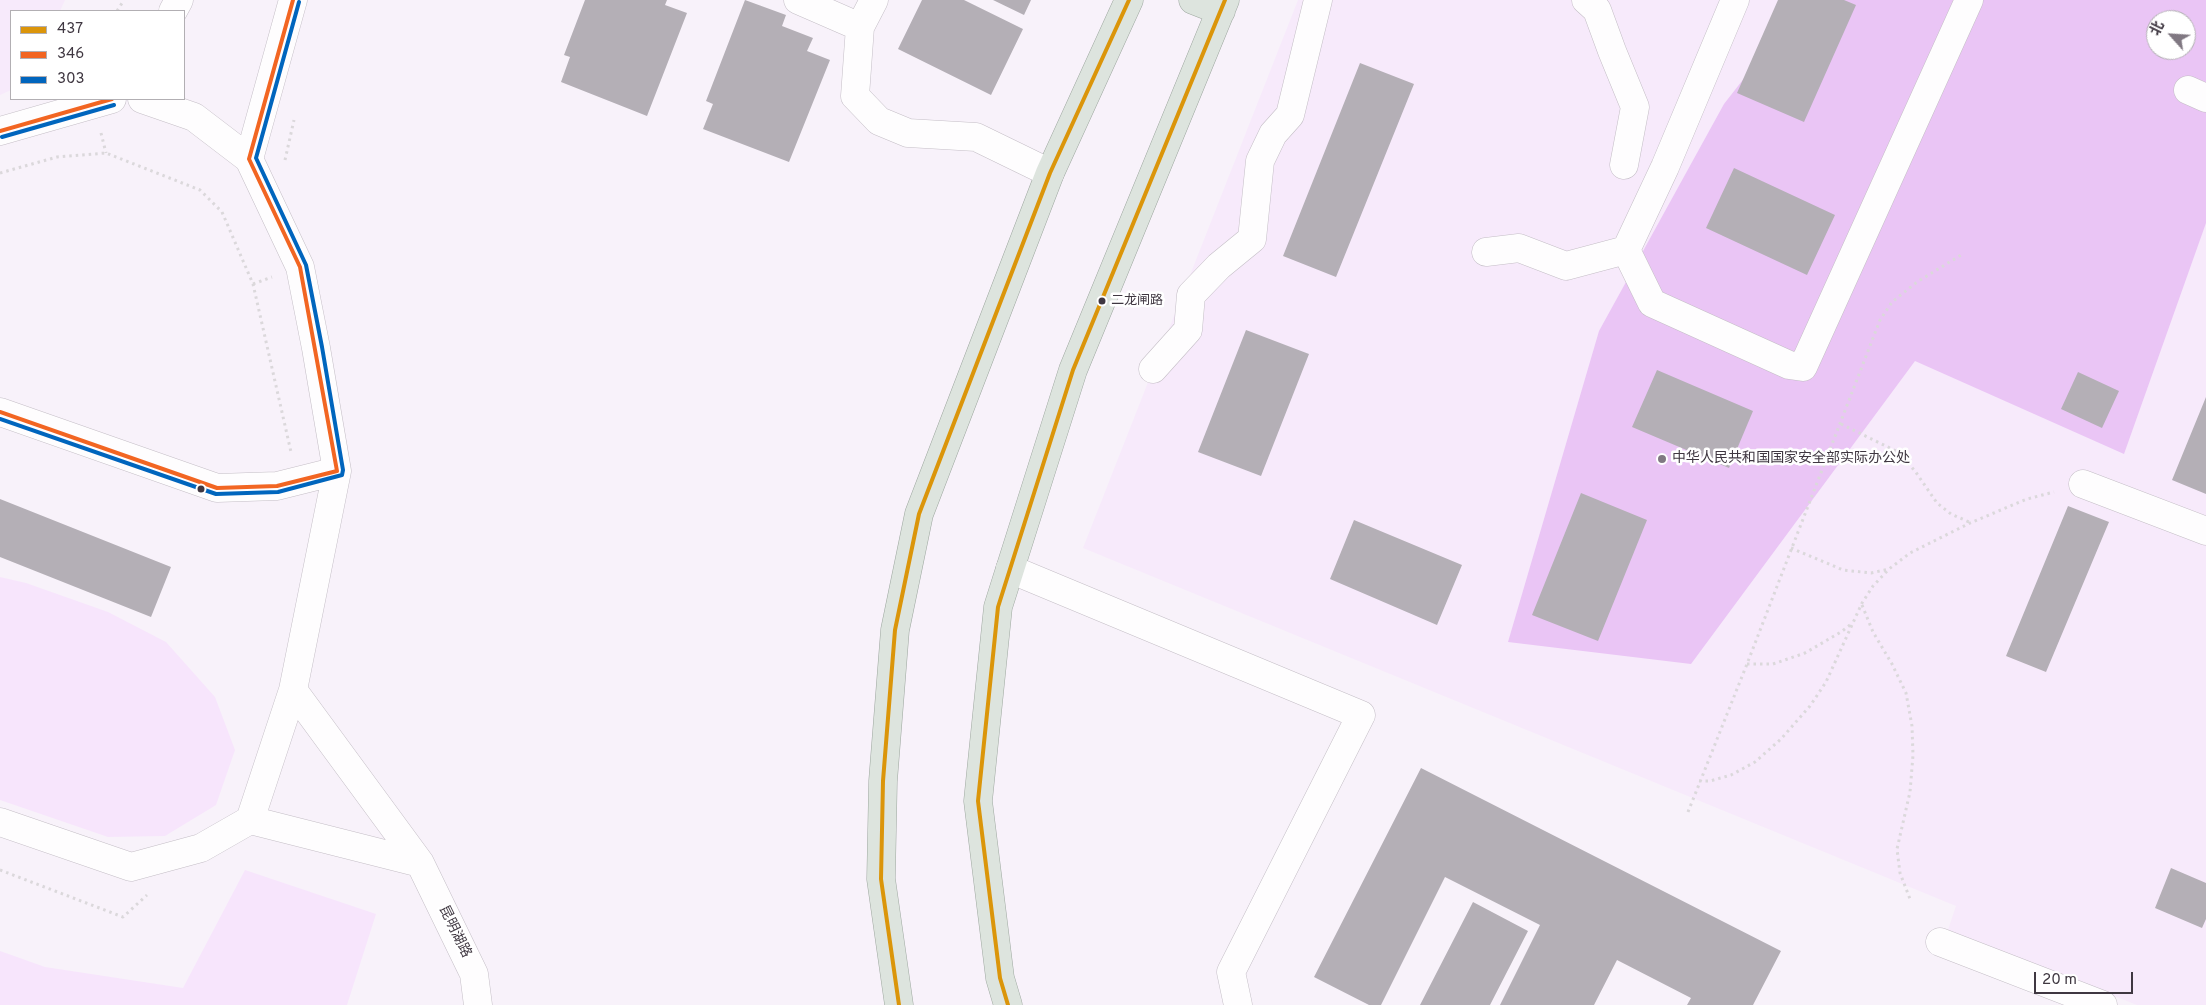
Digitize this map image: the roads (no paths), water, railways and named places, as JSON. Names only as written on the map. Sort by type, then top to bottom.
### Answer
[{"type":"main road","points":[[899,1005],[881,879],[882,781],[895,630],[919,514],[1050,173],[1129,0]]},
{"type":"main road","points":[[1008,1005],[1000,978],[978,801],[998,607],[1073,370],[1223,5],[1193,0]]},
{"type":"street","points":[[249,159],[293,0]]},
{"type":"street","points":[[798,0],[860,27]]},
{"type":"street","points":[[874,0],[860,27],[855,96],[879,121],[908,133],[976,137],[1050,173]]},
{"type":"street","points":[[1153,369],[1188,330],[1191,295],[1219,266],[1252,239],[1260,161],[1273,134],[1290,115],[1318,0]]},
{"type":"street","points":[[1586,0],[1597,10],[1635,107],[1624,165]]},
{"type":"street","points":[[1486,252],[1519,248],[1566,266],[1626,250],[1665,167],[1735,0]]},
{"type":"street","points":[[1626,250],[1652,303],[1789,365],[1804,367],[1969,0]]},
{"type":"street","points":[[0,131],[108,100]]},
{"type":"street","points":[[0,822],[131,867],[201,848],[250,820],[293,690],[337,472],[300,267],[249,159],[194,117],[145,100]]},
{"type":"street","points":[[0,412],[217,488],[277,486],[337,472]]},
{"type":"street","points":[[2083,484],[2206,531]]},
{"type":"street","points":[[1010,569],[1360,715],[1231,972],[1238,1005]]},
{"type":"street","name":"昆明湖路","points":[[293,690],[420,863],[474,974],[478,1005]]},
{"type":"street","points":[[250,820],[420,863]]},
{"type":"street","points":[[1940,942],[2103,1005]]},
{"type":"place","name":"二龙闸路","points":[[1102,301]]},
{"type":"place","name":"中华人民共和国国家安全部实际办公处","points":[[1662,459]]}]
